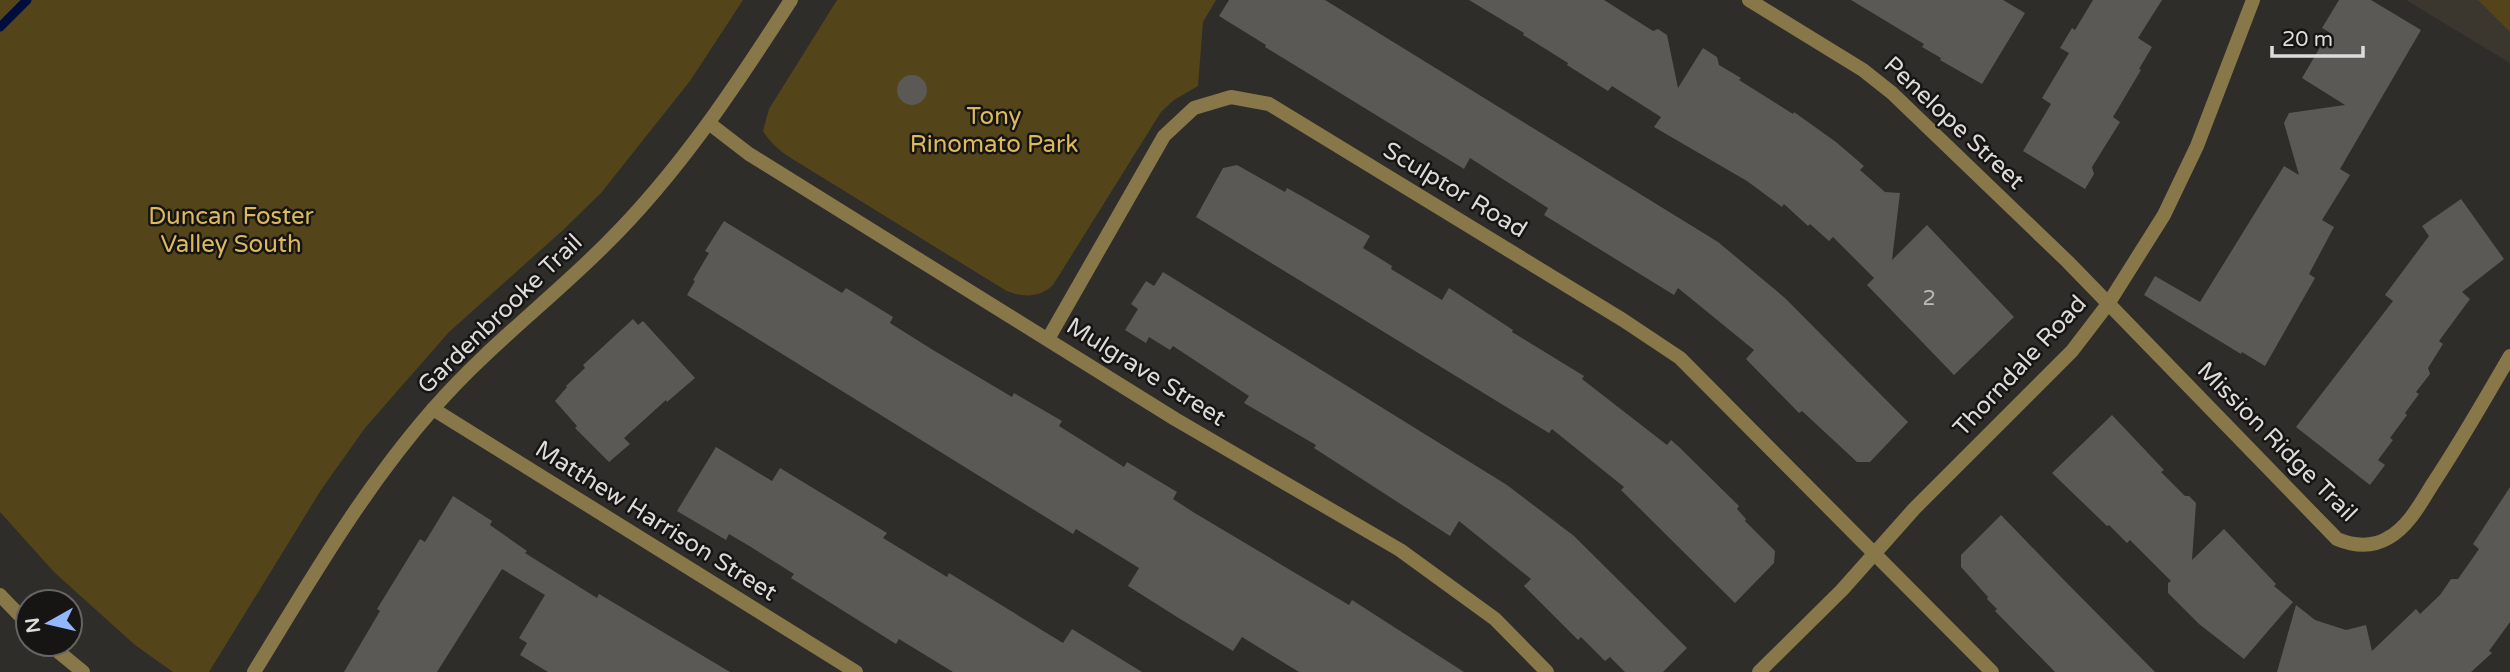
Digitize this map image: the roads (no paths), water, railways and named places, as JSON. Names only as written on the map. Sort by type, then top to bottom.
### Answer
[{"type":"street","name":"Gardenbrooke Trail","points":[[254,672],[355,508],[433,409],[500,340],[605,245],[682,160],[710,124],[791,0]]},
{"type":"street","name":"Penelope Street","points":[[1749,0],[1863,70],[1892,93],[2108,304]]},
{"type":"street","name":"Thorndale Road","points":[[1759,672],[1842,590],[1914,509],[2072,351],[2108,304],[2164,215],[2197,146],[2253,0]]},
{"type":"street","name":"Sculptor Road","points":[[1048,339],[1164,136],[1194,108],[1231,97],[1269,104],[1623,320],[1679,358],[1992,672]]},
{"type":"street","name":"Mulgrave Street","points":[[710,124],[750,154],[1175,419],[1400,550],[1495,620],[1547,672]]},
{"type":"street","name":"Mission Ridge Trail","points":[[2108,304],[2337,539],[2354,545],[2368,545],[2389,538],[2412,515],[2461,441],[2510,356]]},
{"type":"street","name":"Matthew Harrison Street","points":[[433,409],[856,672]]},
{"type":"street","points":[[0,595],[14,610]]},
{"type":"street","points":[[66,658],[83,672]]},
{"type":"waterway","points":[[0,27],[27,0]]},
{"type":"park label","name":"Tony Rinomato Park","points":[[994,130]]},
{"type":"park label","name":"Duncan Foster Valley South","points":[[231,230]]}]
